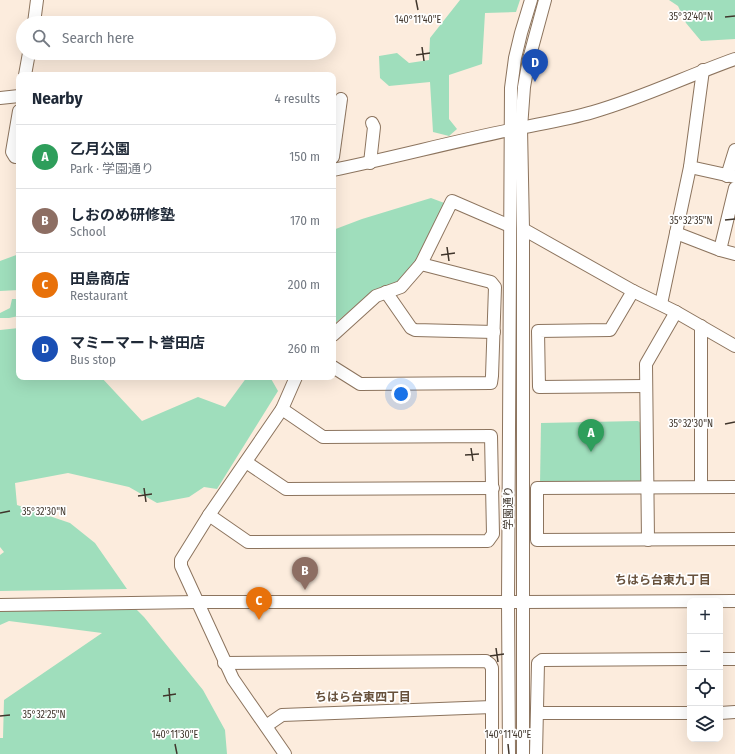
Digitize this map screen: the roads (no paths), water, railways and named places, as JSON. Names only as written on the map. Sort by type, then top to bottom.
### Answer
[{"type":"street","points":[[35,16],[38,0]]},
{"type":"street","points":[[516,129],[512,88],[515,58],[531,0]]},
{"type":"street","points":[[516,129],[529,59],[546,0]]},
{"type":"street","points":[[336,169],[592,112],[646,94],[703,70],[735,59]]},
{"type":"street","points":[[26,72],[28,60]]},
{"type":"street","points":[[661,304],[690,168],[703,70]]},
{"type":"street","points":[[0,98],[16,96]]},
{"type":"street","points":[[336,135],[341,99]]},
{"type":"street","points":[[370,163],[374,127],[372,123]]},
{"type":"street","points":[[16,129],[12,152],[16,157]]},
{"type":"street","name":"学園通り","points":[[509,754],[509,261],[516,129]]},
{"type":"street","name":"学園通り","points":[[516,129],[523,229],[523,754]]},
{"type":"street","points":[[690,168],[731,177],[735,150]]},
{"type":"street","points":[[720,250],[735,188]]},
{"type":"street","points":[[336,332],[376,296],[401,287],[421,264],[452,201],[510,226]]},
{"type":"street","points":[[523,229],[633,291],[661,304],[734,343]]},
{"type":"street","points":[[676,233],[720,250],[735,254]]},
{"type":"street","points":[[336,368],[360,384],[491,383],[494,332],[494,284],[421,264]]},
{"type":"street","points":[[633,291],[610,330],[538,331],[539,387],[646,386]]},
{"type":"street","points":[[386,292],[411,328],[415,330],[494,332]]},
{"type":"street","points":[[648,540],[646,364],[676,312]]},
{"type":"street","points":[[701,326],[701,487]]},
{"type":"street","points":[[286,754],[232,679],[181,566],[180,560],[209,515],[282,410],[295,380]]},
{"type":"street","points":[[209,515],[248,542],[488,540],[493,534],[491,436],[323,437],[282,410]]},
{"type":"street","points":[[246,462],[286,489],[493,488]]},
{"type":"street","points":[[735,487],[537,488],[537,540],[735,539]]},
{"type":"street","points":[[0,604],[735,601]]},
{"type":"street","points":[[536,754],[538,663],[542,660],[687,659]]},
{"type":"street","points":[[723,659],[735,659]]},
{"type":"street","points":[[224,662],[486,661],[492,668],[492,754]]},
{"type":"street","points":[[266,726],[282,715],[492,708]]},
{"type":"street","points":[[723,712],[735,712]]},
{"type":"street","points":[[537,713],[687,713]]},
{"type":"place","name":"マミーマート誉田店","points":[[535,82]]},
{"type":"place","name":"乙月公園","points":[[591,452]]},
{"type":"place","name":"しおのめ研修塾","points":[[305,590]]},
{"type":"place","name":"田島商店","points":[[259,620]]},
{"type":"district","name":"ちはら台東九丁目","points":[[663,580]]},
{"type":"district","name":"ちはら台東四丁目","points":[[363,697]]}]
